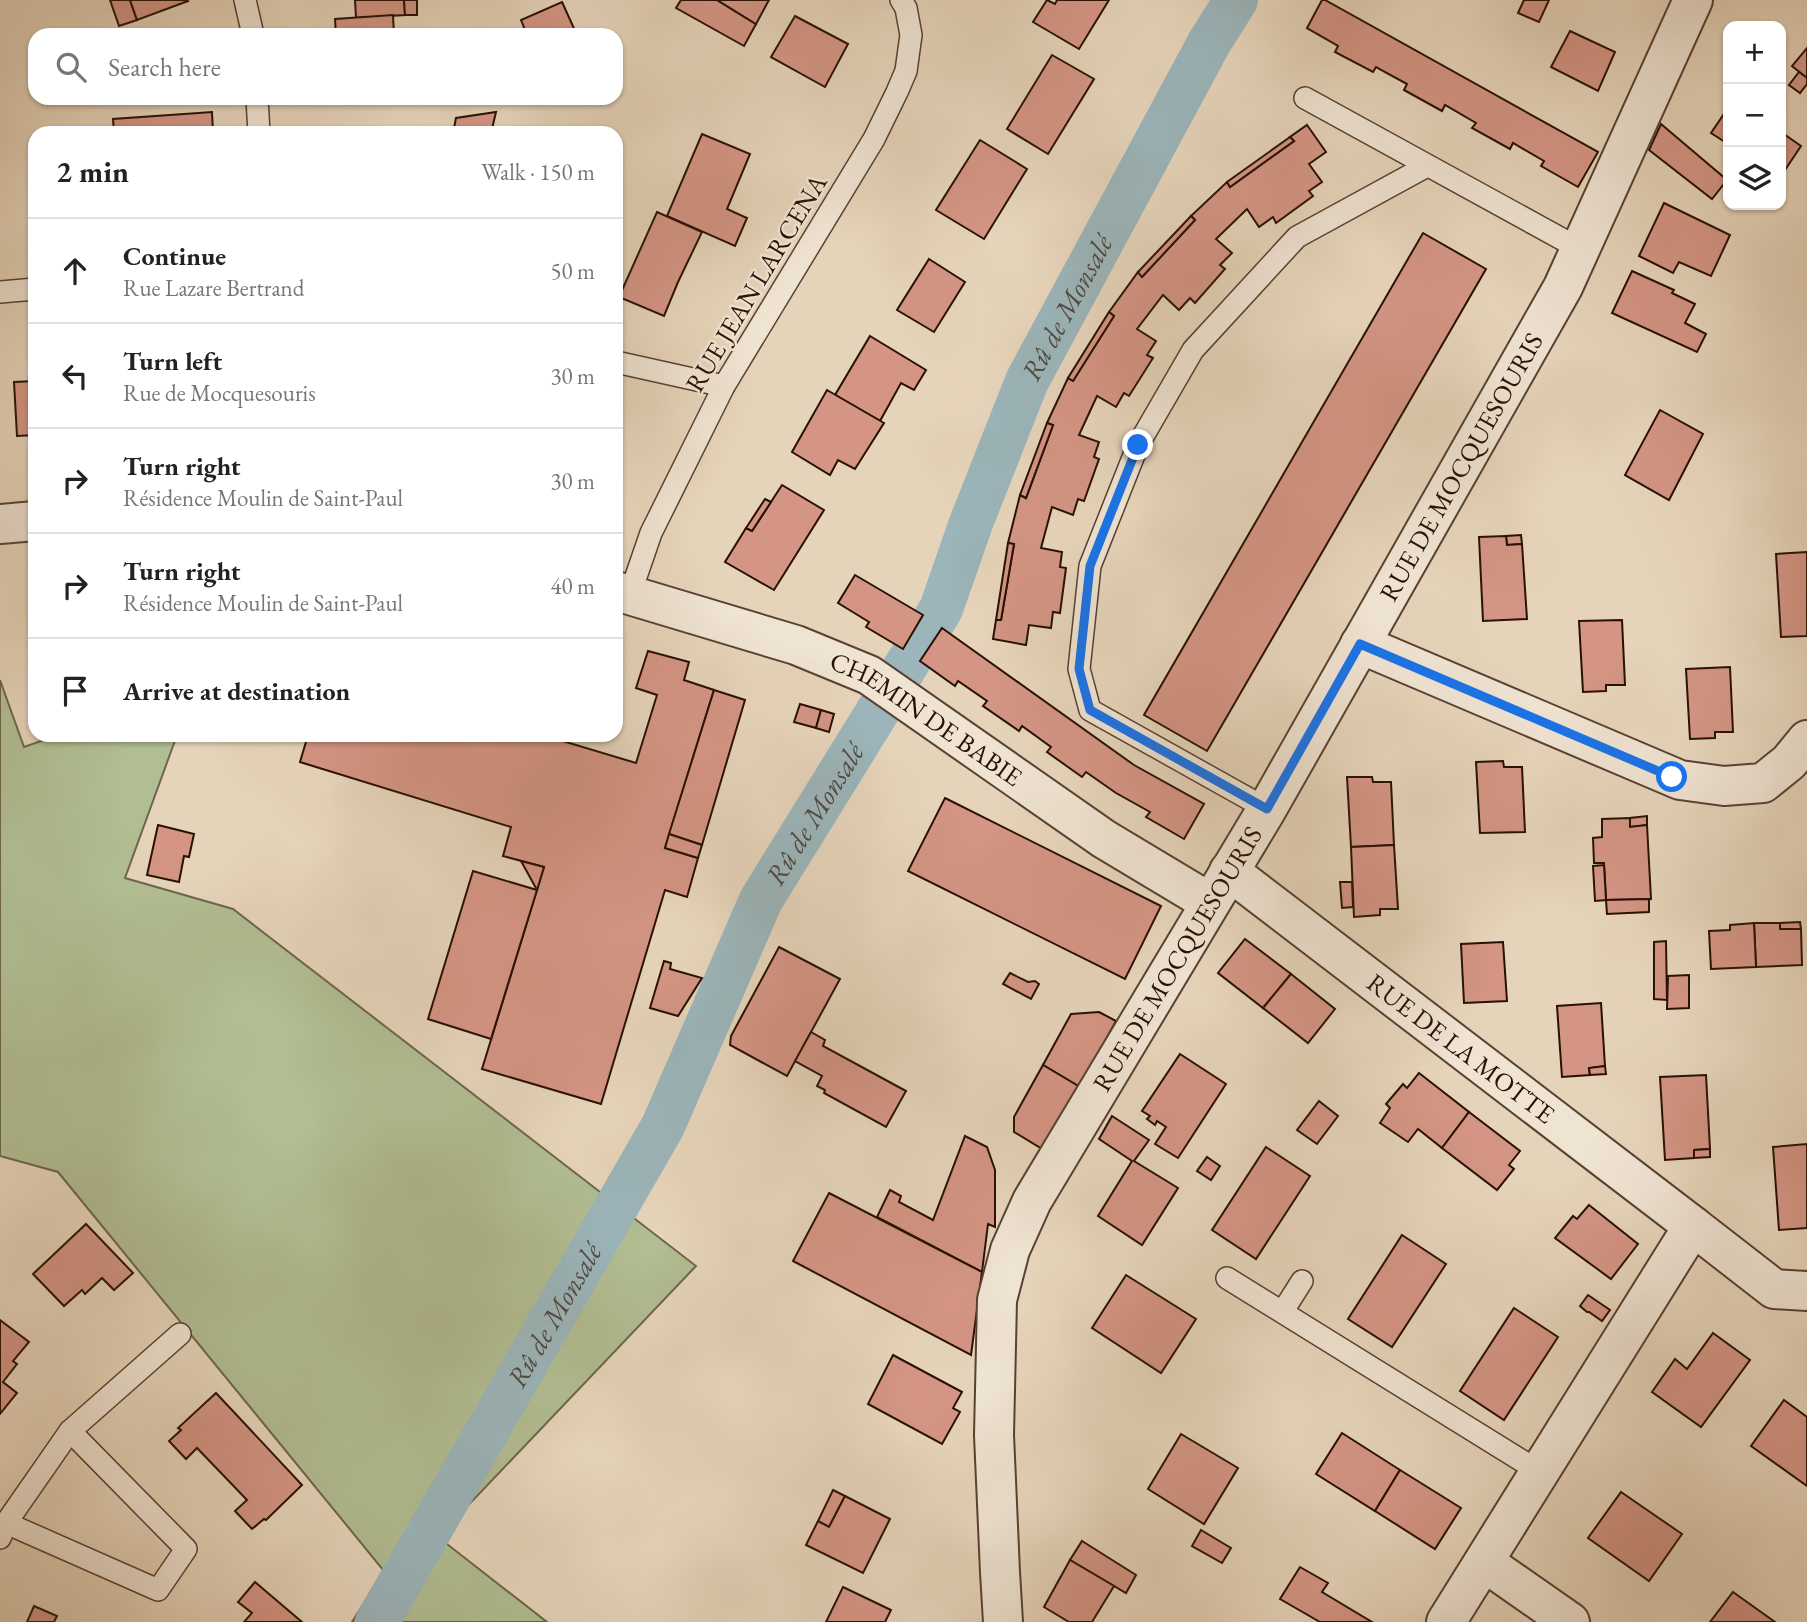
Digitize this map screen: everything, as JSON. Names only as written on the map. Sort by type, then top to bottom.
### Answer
[{"type":"street","name":"RUE DE MOCQUESOURIS","points":[[1003,1622],[994,1435],[997,1300],[1010,1250],[1032,1201],[1267,809],[1563,287],[1693,0]]},
{"type":"street","points":[[0,524],[28,522]]},
{"type":"street","name":"CHEMIN DE BABIE","points":[[623,592],[796,645],[871,677],[1104,839],[1219,886]]},
{"type":"street","points":[[1360,644],[1680,780],[1724,786],[1763,783],[1790,762],[1807,740]]},
{"type":"street","name":"RUE DE LA MOTTE","points":[[1219,886],[1693,1226],[1774,1289],[1807,1291]]},
{"type":"street","points":[[1446,1622],[1693,1226]]},
{"type":"street","points":[[1484,1562],[1570,1622]]},
{"type":"lane","points":[[245,0],[251,28]]},
{"type":"lane","name":"RUE JEAN LARCENA","points":[[623,592],[724,386],[874,139],[897,92],[906,71],[911,35],[906,8],[901,0]]},
{"type":"lane","points":[[1305,99],[1580,250]]},
{"type":"lane","points":[[257,105],[258,126]]},
{"type":"lane","points":[[1267,809],[1090,710],[1079,669],[1090,566],[1138,445],[1193,350],[1297,237],[1427,166]]},
{"type":"lane","points":[[0,292],[28,290]]},
{"type":"lane","points":[[623,364],[724,386]]},
{"type":"lane","points":[[1227,1278],[1540,1472]]},
{"type":"lane","points":[[1283,1311],[1302,1281]]},
{"type":"lane","points":[[70,1431],[186,1549],[158,1590],[3,1531],[70,1431],[180,1334]]},
{"type":"green space","points":[[0,680],[24,747],[38,742],[174,742],[125,878],[233,909],[696,1266],[438,1537],[547,1622],[352,1622],[384,1571],[58,1172],[0,1156]]},
{"type":"building","points":[[110,0],[130,0],[137,20],[119,26]]},
{"type":"building","points":[[130,0],[187,0],[188,1],[137,20]]},
{"type":"building","points":[[355,0],[404,0],[405,15],[356,18]]},
{"type":"building","points":[[404,0],[417,0],[417,15],[405,15]]},
{"type":"building","points":[[681,0],[717,0],[756,24],[744,46],[676,8]]},
{"type":"building","points":[[717,0],[769,0],[756,24]]},
{"type":"building","points":[[1047,0],[1055,4],[1057,0],[1109,0],[1079,49],[1033,22]]},
{"type":"building","points":[[1322,0],[1598,152],[1578,187],[1541,166],[1544,161],[1513,143],[1510,149],[1472,128],[1476,123],[1445,105],[1442,111],[1404,90],[1407,84],[1376,67],[1373,72],[1335,52],[1338,46],[1307,28]]},
{"type":"building","points":[[1524,0],[1549,0],[1539,22],[1518,13]]},
{"type":"building","points":[[562,2],[574,28],[524,28],[521,20]]},
{"type":"building","points":[[393,15],[394,28],[336,28],[335,19]]},
{"type":"building","points":[[795,16],[848,44],[825,87],[771,57]]},
{"type":"building","points":[[1570,31],[1615,52],[1598,91],[1551,67]]},
{"type":"building","points":[[1807,48],[1807,78],[1792,66]]},
{"type":"building","points":[[1052,55],[1094,79],[1048,154],[1007,129]]},
{"type":"building","points":[[1799,72],[1807,78],[1807,84],[1800,93],[1789,85]]},
{"type":"building","points":[[212,112],[213,126],[114,126],[113,119]]},
{"type":"building","points":[[496,112],[493,126],[454,126],[456,118]]},
{"type":"building","points":[[1723,115],[1723,141],[1711,133]]},
{"type":"building","points":[[1661,124],[1723,177],[1723,185],[1712,199],[1649,150]]},
{"type":"building","points":[[1307,125],[1326,152],[1309,164],[1322,182],[1309,191],[1313,196],[1276,223],[1273,217],[1259,227],[1247,209],[1216,239],[1232,253],[1220,265],[1225,269],[1195,303],[1190,298],[1179,310],[1163,295],[1137,329],[1156,341],[1147,355],[1153,358],[1129,396],[1124,393],[1116,407],[1097,396],[1079,435],[1099,442],[1094,457],[1099,459],[1084,501],[1078,499],[1073,515],[1052,507],[1041,548],[1062,552],[1060,567],[1066,568],[1060,613],[1053,612],[1051,628],[1029,625],[1026,645],[993,639],[996,620],[1001,620],[1014,544],[1008,543],[1020,495],[1026,498],[1053,425],[1047,423],[1068,378],[1073,381],[1114,316],[1109,312],[1138,272],[1142,277],[1195,220],[1191,216],[1227,182],[1230,187],[1294,141],[1290,137]]},
{"type":"building","points":[[702,134],[750,154],[727,209],[747,218],[735,246],[667,216]]},
{"type":"building","points":[[1786,136],[1801,146],[1786,168]]},
{"type":"building","points":[[1290,137],[1294,141],[1230,187],[1227,182]]},
{"type":"building","points":[[980,140],[1027,169],[984,239],[936,210]]},
{"type":"building","points":[[1664,203],[1730,235],[1711,276],[1679,262],[1673,273],[1639,256]]},
{"type":"building","points":[[657,212],[702,232],[664,316],[623,299],[623,288]]},
{"type":"building","points":[[1191,216],[1195,220],[1142,277],[1138,272]]},
{"type":"building","points":[[1423,233],[1486,269],[1207,751],[1144,715]]},
{"type":"building","points":[[929,259],[965,282],[934,332],[897,310]]},
{"type":"building","points":[[1632,271],[1674,290],[1672,293],[1695,304],[1685,323],[1706,334],[1697,352],[1612,313]]},
{"type":"building","points":[[1109,312],[1114,316],[1073,381],[1068,378]]},
{"type":"building","points":[[870,336],[926,370],[914,390],[901,383],[880,421],[835,395]]},
{"type":"building","points":[[28,381],[28,435],[17,436],[14,382]]},
{"type":"building","points":[[827,390],[884,423],[855,469],[838,460],[830,475],[792,452]]},
{"type":"building","points":[[1660,410],[1703,434],[1669,500],[1625,475]]},
{"type":"building","points":[[1047,423],[1053,425],[1026,498],[1020,495]]},
{"type":"building","points":[[782,485],[824,510],[774,590],[725,562],[746,528],[752,531]]},
{"type":"building","points":[[765,499],[771,502],[752,531],[746,528]]},
{"type":"building","points":[[1521,535],[1522,544],[1507,545],[1506,536]]},
{"type":"building","points":[[1506,536],[1507,545],[1522,544],[1527,619],[1483,621],[1479,537]]},
{"type":"building","points":[[1008,543],[1014,544],[1001,620],[996,620]]},
{"type":"building","points":[[1807,552],[1807,636],[1781,637],[1776,554]]},
{"type":"building","points":[[855,575],[923,615],[903,649],[866,627],[869,622],[838,603]]},
{"type":"building","points":[[1622,620],[1625,685],[1606,685],[1606,691],[1583,692],[1579,621]]},
{"type":"building","points":[[942,628],[1134,765],[1204,804],[1184,839],[1146,817],[1150,812],[1086,772],[1082,777],[1047,752],[1051,747],[1022,726],[1019,731],[983,706],[987,701],[958,681],[955,686],[920,661]]},
{"type":"building","points":[[648,651],[689,662],[684,680],[714,690],[665,848],[698,858],[687,897],[665,890],[601,1104],[482,1069],[544,867],[503,856],[511,827],[300,762],[306,742],[566,742],[636,763],[657,695],[636,688]]},
{"type":"building","points":[[1730,667],[1733,732],[1715,732],[1715,738],[1690,739],[1686,669]]},
{"type":"building","points":[[714,690],[745,700],[702,845],[669,834]]},
{"type":"building","points":[[800,704],[821,710],[816,728],[794,722]]},
{"type":"building","points":[[821,710],[834,714],[829,732],[816,728]]},
{"type":"building","points":[[1503,761],[1504,767],[1522,767],[1525,832],[1480,833],[1476,762]]},
{"type":"building","points":[[1347,777],[1372,777],[1373,782],[1391,782],[1394,845],[1351,847]]},
{"type":"building","points":[[945,798],[1161,906],[1125,979],[908,871]]},
{"type":"building","points":[[1647,816],[1647,825],[1630,827],[1630,818]]},
{"type":"building","points":[[1630,818],[1630,827],[1647,825],[1651,899],[1606,900],[1604,863],[1594,863],[1593,838],[1602,837],[1602,819]]},
{"type":"building","points":[[158,825],[194,834],[189,857],[184,856],[179,882],[147,875]]},
{"type":"building","points":[[669,834],[702,845],[698,858],[665,848]]},
{"type":"building","points":[[1394,845],[1398,909],[1380,909],[1380,915],[1354,917],[1351,847]]},
{"type":"building","points":[[521,861],[544,867],[537,890]]},
{"type":"building","points":[[1604,865],[1606,900],[1595,901],[1593,866]]},
{"type":"building","points":[[473,871],[537,890],[491,1039],[428,1019]]},
{"type":"building","points":[[1340,882],[1352,882],[1353,907],[1342,908]]},
{"type":"building","points":[[1649,899],[1649,912],[1607,914],[1606,900]]},
{"type":"building","points":[[1800,922],[1801,929],[1780,929],[1780,923]]},
{"type":"building","points":[[1754,923],[1780,923],[1780,929],[1801,929],[1802,965],[1756,967]]},
{"type":"building","points":[[1754,923],[1756,967],[1711,969],[1709,931],[1730,930],[1730,925]]},
{"type":"building","points":[[1245,939],[1291,974],[1263,1008],[1218,973]]},
{"type":"building","points":[[1666,941],[1667,1000],[1654,999],[1654,942]]},
{"type":"building","points":[[1503,942],[1507,1001],[1464,1003],[1461,944]]},
{"type":"building","points":[[779,947],[840,979],[787,1076],[730,1045],[731,1036]]},
{"type":"building","points":[[664,961],[671,963],[670,969],[702,978],[678,1016],[650,1008]]},
{"type":"building","points":[[1010,973],[1039,984],[1031,999],[1003,984]]},
{"type":"building","points":[[1291,974],[1335,1009],[1308,1043],[1263,1008]]},
{"type":"building","points":[[1689,975],[1689,1008],[1667,1009],[1668,976]]},
{"type":"building","points":[[1601,1003],[1605,1066],[1589,1068],[1590,1075],[1562,1077],[1557,1006]]},
{"type":"building","points":[[1099,1012],[1116,1021],[1080,1087],[1043,1065],[1071,1014]]},
{"type":"building","points":[[811,1032],[825,1040],[823,1046],[906,1091],[886,1127],[824,1093],[825,1090],[817,1086],[822,1076],[795,1061]]},
{"type":"building","points":[[1180,1054],[1226,1084],[1178,1158],[1155,1144],[1166,1127],[1157,1121],[1155,1125],[1147,1119],[1150,1116],[1142,1111]]},
{"type":"building","points":[[1043,1065],[1080,1087],[1044,1150],[1014,1132],[1014,1117]]},
{"type":"building","points":[[1605,1066],[1606,1074],[1590,1075],[1589,1068]]},
{"type":"building","points":[[1419,1073],[1469,1112],[1442,1148],[1418,1129],[1408,1142],[1380,1123],[1390,1108],[1386,1104],[1403,1084],[1407,1088]]},
{"type":"building","points":[[1706,1075],[1710,1149],[1694,1150],[1694,1158],[1665,1160],[1660,1077]]},
{"type":"building","points":[[1319,1101],[1338,1116],[1317,1144],[1297,1130]]},
{"type":"building","points":[[1469,1112],[1520,1151],[1509,1165],[1514,1169],[1497,1190],[1442,1148]]},
{"type":"building","points":[[1112,1116],[1149,1140],[1134,1161],[1178,1188],[1142,1245],[1098,1216],[1132,1161],[1099,1139]]},
{"type":"building","points":[[965,1136],[987,1147],[995,1170],[995,1227],[988,1224],[982,1272],[877,1217],[890,1190],[901,1196],[899,1202],[933,1220]]},
{"type":"building","points":[[1807,1144],[1807,1228],[1779,1230],[1773,1147]]},
{"type":"building","points":[[1266,1147],[1310,1176],[1256,1259],[1212,1230]]},
{"type":"building","points":[[1710,1149],[1710,1157],[1694,1158],[1694,1150]]},
{"type":"building","points":[[1207,1157],[1220,1166],[1211,1180],[1197,1171]]},
{"type":"building","points":[[829,1193],[982,1272],[971,1355],[793,1261]]},
{"type":"building","points":[[1589,1205],[1638,1244],[1611,1279],[1555,1238],[1573,1216],[1577,1219]]},
{"type":"building","points":[[86,1224],[133,1273],[114,1290],[102,1278],[85,1294],[82,1290],[64,1306],[33,1274]]},
{"type":"building","points":[[1402,1235],[1446,1264],[1392,1347],[1348,1319]]},
{"type":"building","points":[[1126,1275],[1196,1319],[1161,1373],[1092,1328]]},
{"type":"building","points":[[1588,1295],[1610,1310],[1602,1321],[1580,1306]]},
{"type":"building","points":[[1514,1308],[1558,1337],[1504,1420],[1460,1391]]},
{"type":"building","points":[[0,1320],[29,1342],[13,1361],[17,1364],[3,1382],[17,1393],[0,1414]]},
{"type":"building","points":[[1713,1333],[1750,1360],[1701,1427],[1652,1392],[1675,1359],[1687,1369]]},
{"type":"building","points":[[893,1355],[962,1392],[953,1408],[960,1412],[942,1444],[868,1404]]},
{"type":"building","points":[[216,1393],[302,1485],[266,1520],[252,1529],[235,1511],[247,1500],[197,1448],[186,1459],[169,1441],[181,1430],[178,1428]]},
{"type":"building","points":[[1784,1400],[1807,1417],[1807,1486],[1751,1446]]},
{"type":"building","points":[[1342,1433],[1400,1470],[1375,1511],[1316,1474]]},
{"type":"building","points":[[1181,1434],[1238,1468],[1204,1524],[1148,1489]]},
{"type":"building","points":[[1400,1470],[1461,1508],[1435,1549],[1375,1511]]},
{"type":"building","points":[[833,1490],[845,1496],[829,1527],[818,1521]]},
{"type":"building","points":[[1621,1492],[1682,1534],[1649,1581],[1588,1538]]},
{"type":"building","points":[[845,1496],[890,1519],[863,1573],[806,1545],[818,1521],[829,1527]]},
{"type":"building","points":[[1201,1530],[1231,1548],[1222,1563],[1192,1546]]},
{"type":"building","points":[[1082,1541],[1136,1575],[1126,1593],[1070,1560]]},
{"type":"building","points":[[1070,1560],[1114,1586],[1092,1622],[1069,1622],[1044,1607]]},
{"type":"building","points":[[1300,1567],[1328,1583],[1322,1592],[1372,1622],[1320,1622],[1280,1599]]},
{"type":"building","points":[[255,1582],[302,1622],[244,1622],[252,1613],[238,1602]]},
{"type":"building","points":[[843,1587],[891,1610],[885,1622],[826,1622]]},
{"type":"building","points":[[1733,1592],[1775,1622],[1710,1622]]},
{"type":"building","points":[[34,1606],[57,1616],[54,1622],[27,1622]]},
{"type":"waterway","name":"Rû de Monsalé","points":[[377,1622],[663,1126],[761,900],[941,609],[971,523],[1027,381],[1209,43],[1236,0]]},
{"type":"route","points":[[1138,445],[1090,566],[1079,669],[1090,710],[1267,809],[1360,644],[1672,777]]}]
